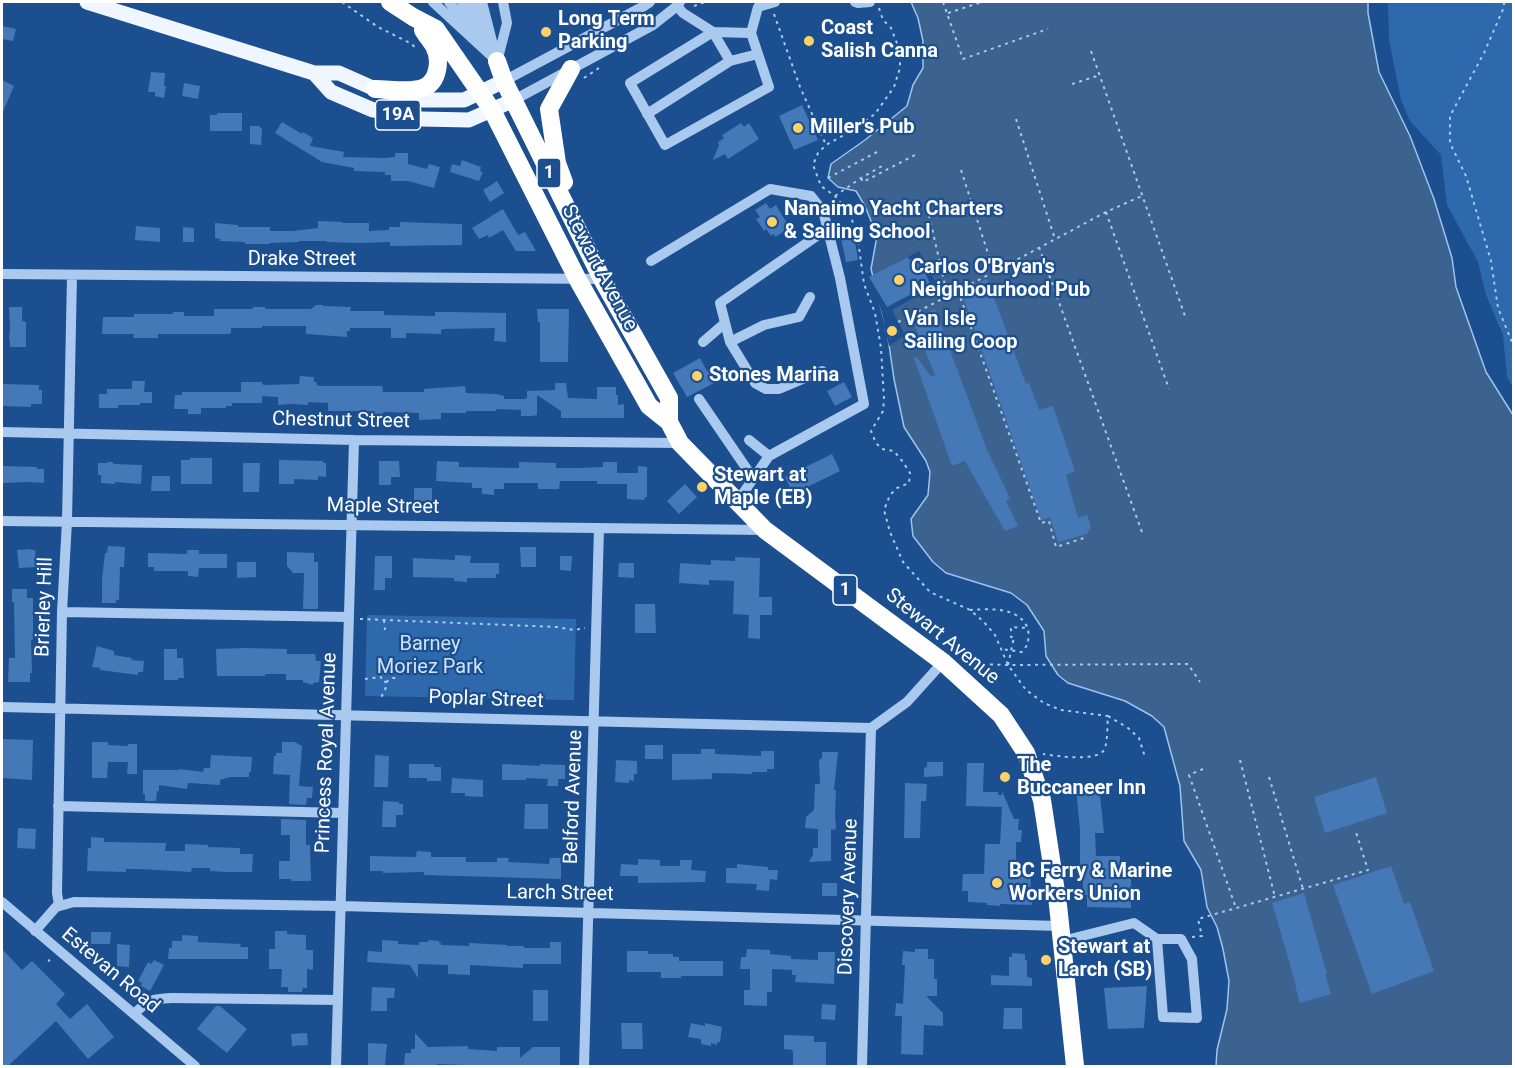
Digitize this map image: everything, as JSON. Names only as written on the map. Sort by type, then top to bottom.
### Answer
[{"type":"highway","name":"1","points":[[390,2],[413,17]]},
{"type":"highway","points":[[375,89],[408,90],[423,88],[432,82],[438,61],[435,48],[413,17]]},
{"type":"highway","name":"Stewart Avenue","points":[[413,17],[435,29],[492,110],[578,280],[649,406],[669,422],[680,443],[765,530],[943,662],[1001,715],[1026,753],[1042,800],[1061,933],[1075,1066]]},
{"type":"highway","name":"Stewart Avenue","points":[[497,61],[513,100],[585,246],[669,398],[669,422]]},
{"type":"highway","points":[[571,69],[549,109],[557,163],[585,246]]},
{"type":"main road","name":"19A","points":[[87,2],[314,73],[339,73],[375,89],[423,100],[464,100],[504,81]]},
{"type":"main road","name":"19A","points":[[314,73],[331,92],[373,110],[421,119],[469,120],[513,100]]},
{"type":"street","name":"1","points":[[433,2],[497,61]]},
{"type":"street","points":[[441,2],[497,61]]},
{"type":"street","points":[[449,2],[497,61]]},
{"type":"street","points":[[456,2],[497,61]]},
{"type":"street","points":[[462,2],[497,61]]},
{"type":"street","points":[[468,2],[497,61]]},
{"type":"street","points":[[473,2],[497,61]]},
{"type":"street","points":[[480,2],[497,61]]},
{"type":"street","points":[[497,61],[507,22],[503,2]]},
{"type":"street","points":[[504,81],[650,2]]},
{"type":"street","points":[[751,33],[713,32],[630,83],[664,145],[769,87],[751,33],[758,7],[773,2]]},
{"type":"street","points":[[855,2],[870,2]]},
{"type":"street","points":[[513,100],[653,25],[678,4],[683,13],[713,32],[730,61]]},
{"type":"street","points":[[647,114],[730,61],[758,54]]},
{"type":"street","points":[[651,261],[770,189],[811,196],[823,211],[840,278],[864,404],[769,456],[737,502]]},
{"type":"street","points":[[822,371],[779,388],[766,388],[755,383],[730,342],[720,303],[827,229]]},
{"type":"street","name":"Drake Street","points":[[2,274],[602,279]]},
{"type":"street","name":"Brierley Hill","points":[[59,905],[57,893],[60,708],[67,521],[72,276]]},
{"type":"street","points":[[730,342],[764,325],[800,317],[810,297]]},
{"type":"street","points":[[703,342],[725,322]]},
{"type":"street","points":[[699,399],[753,478]]},
{"type":"street","name":"Chestnut Street","points":[[2,432],[354,440],[680,443]]},
{"type":"street","name":"Princess Royal Avenue","points":[[336,1066],[354,440]]},
{"type":"street","points":[[749,440],[769,456]]},
{"type":"street","name":"Maple Street","points":[[2,521],[765,530]]},
{"type":"street","name":"Belford Avenue","points":[[584,1066],[599,528]]},
{"type":"street","points":[[62,612],[349,617]]},
{"type":"street","points":[[871,728],[907,702],[943,662]]},
{"type":"street","name":"Poplar Street","points":[[2,707],[871,728]]},
{"type":"street","name":"Discovery Avenue","points":[[862,1066],[871,728]]},
{"type":"street","points":[[58,806],[343,813]]},
{"type":"street","name":"Larch Street","points":[[59,905],[80,902],[588,912],[866,920],[1061,933],[1134,923],[1156,939]]},
{"type":"street","name":"Estevan Road","points":[[2,903],[195,1066]]},
{"type":"street","points":[[35,931],[51,911],[59,905]]},
{"type":"street","points":[[1156,939],[1181,939],[1192,959],[1197,1018],[1163,1017],[1156,939]]},
{"type":"street","points":[[134,1014],[150,1000],[166,998],[338,1000]]},
{"type":"path","points":[[342,2],[378,27],[410,43],[418,51]]},
{"type":"path","points":[[773,2],[800,87],[826,145]]},
{"type":"path","points":[[870,2],[878,6],[883,20],[891,28],[900,51],[900,68],[894,87],[875,114],[826,145],[818,153],[813,165],[821,186],[835,196],[852,220],[858,240],[864,284],[875,313],[881,348],[883,411],[871,431],[876,443],[882,449],[894,451],[910,473],[909,483],[897,488],[890,495],[884,510],[890,532],[903,562],[930,592],[970,610],[983,621],[995,635],[1008,665],[1026,690],[1044,703],[1061,710],[1108,716],[1139,738],[1145,757]]},
{"type":"path","points":[[943,2],[963,59],[1048,29]]},
{"type":"path","points":[[948,14],[982,2]]},
{"type":"path","points":[[1504,2],[1484,53],[1450,116],[1450,143],[1466,176],[1491,261],[1498,308],[1514,347]]},
{"type":"path","points":[[1091,51],[1185,316]]},
{"type":"path","points":[[1072,84],[1100,75]]},
{"type":"path","points":[[1016,119],[1055,240]]},
{"type":"path","points":[[828,178],[878,152]]},
{"type":"path","points":[[861,178],[863,182],[915,155]]},
{"type":"path","points":[[835,196],[884,165]]},
{"type":"path","points":[[961,170],[994,272]]},
{"type":"path","points":[[898,322],[1106,212],[1142,196]]},
{"type":"path","points":[[1106,212],[1170,388]]},
{"type":"path","points":[[929,215],[948,296]]},
{"type":"path","points":[[1039,247],[1143,535]]},
{"type":"path","points":[[958,291],[1041,523],[1049,521],[1056,547],[1087,537]]},
{"type":"path","points":[[970,610],[994,609],[1020,617],[1027,628],[1028,644],[1022,652],[1001,649]]},
{"type":"path","points":[[349,617],[557,627],[574,630],[596,625]]},
{"type":"path","points":[[384,620],[385,630]]},
{"type":"path","points":[[1008,665],[1014,637],[1011,637],[1011,627],[1027,628]]},
{"type":"path","points":[[975,664],[1188,664],[1200,682]]},
{"type":"path","points":[[365,679],[381,677],[382,681],[386,682]]},
{"type":"path","points":[[386,682],[392,678],[398,678]]},
{"type":"path","points":[[380,700],[387,685],[386,682]]},
{"type":"path","points":[[1026,753],[1086,757],[1100,755],[1105,748],[1108,716]]},
{"type":"path","points":[[1240,760],[1275,897]]},
{"type":"path","points":[[1203,769],[1189,775],[1236,908]]},
{"type":"path","points":[[1269,777],[1303,889]]},
{"type":"path","points":[[1181,939],[1202,936],[1198,919],[1368,870],[1355,829]]},
{"type":"green space","points":[[1388,2],[1513,2],[1513,388],[1507,376],[1503,335],[1486,295],[1478,262],[1447,205],[1441,155],[1410,121],[1401,100],[1389,40]]},
{"type":"green space","name":"Barney Moriez Park","points":[[367,615],[576,619],[574,700],[365,696]]},
{"type":"shaded area","points":[[911,2],[1368,2],[1379,72],[1410,136],[1434,199],[1452,258],[1456,287],[1486,372],[1513,415],[1513,1066],[1216,1066],[1217,1050],[1227,1009],[1229,981],[1217,927],[1207,907],[1201,870],[1184,841],[1180,786],[1164,727],[1152,716],[1125,701],[1068,683],[1058,675],[1046,656],[1044,631],[1027,605],[1011,593],[946,573],[933,562],[913,536],[911,519],[928,495],[930,472],[926,461],[904,427],[887,331],[871,269],[877,236],[865,206],[856,191],[838,187],[828,178],[831,164],[907,106],[913,85],[923,68],[923,41],[918,18]]},
{"type":"pier","name":"Carlos O'Bryan's Neighbourhood Pub","points":[[919,251],[937,285],[892,310],[905,335],[889,346],[882,313],[870,277]]},
{"type":"building","points":[[2,26],[16,29],[13,41],[2,39]]},
{"type":"building","points":[[151,72],[165,73],[164,98],[155,96],[155,92],[148,92]]},
{"type":"building","points":[[2,80],[14,86],[2,114]]},
{"type":"building","points":[[184,83],[200,86],[198,99],[182,96]]},
{"type":"building","name":"Miller's Pub","points":[[802,105],[818,140],[794,150],[779,116]]},
{"type":"building","points":[[217,113],[242,113],[242,131],[210,131],[210,115],[217,115]]},
{"type":"building","points":[[282,122],[313,138],[310,146],[344,152],[343,157],[385,158],[395,157],[395,153],[408,153],[408,164],[427,169],[429,164],[440,167],[434,188],[408,181],[391,181],[391,175],[385,175],[385,172],[354,171],[354,168],[322,162],[275,133]]},
{"type":"building","points":[[741,123],[744,127],[749,123],[759,139],[728,159],[725,154],[713,160],[718,142],[724,138],[722,135]]},
{"type":"building","points":[[250,126],[262,128],[261,145],[250,144]]},
{"type":"building","points":[[462,160],[481,167],[480,171],[483,172],[479,181],[450,172],[452,164],[460,166]]},
{"type":"building","points":[[497,181],[504,193],[490,202],[483,190]]},
{"type":"building","name":"Nanaimo Yacht Charters & Sailing School","points":[[766,203],[770,209],[776,205],[788,225],[784,227],[786,230],[775,237],[774,234],[771,236],[766,229],[764,231],[756,219],[760,217],[755,210]]},
{"type":"building","points":[[503,209],[518,235],[525,232],[536,251],[516,251],[503,230],[489,238],[488,235],[479,239],[472,228]]},
{"type":"building","points":[[318,221],[369,223],[369,231],[400,227],[400,222],[462,224],[462,245],[390,246],[390,242],[327,241],[245,244],[245,242],[220,241],[215,238],[215,223],[238,225],[238,227],[270,227],[270,231],[293,231],[318,228]]},
{"type":"building","points":[[136,226],[160,228],[160,242],[135,240]]},
{"type":"building","points":[[183,227],[194,228],[194,242],[183,242]]},
{"type":"building","points":[[854,235],[858,260],[846,262],[841,238]]},
{"type":"building","name":"Carlos O'Bryan's Neighbourhood Pub","points":[[908,257],[909,260],[915,257],[919,264],[924,262],[930,273],[926,275],[930,284],[887,307],[869,277]]},
{"type":"building","points":[[987,279],[1026,384],[1029,383],[1039,410],[1053,406],[1075,471],[1066,475],[1078,518],[1087,515],[1091,527],[1087,534],[1058,542],[1050,517],[1041,520],[961,291]]},
{"type":"building","points":[[316,305],[351,307],[350,311],[384,311],[384,315],[435,316],[435,312],[506,313],[506,342],[494,341],[495,328],[444,329],[441,330],[441,334],[406,333],[406,338],[391,338],[391,328],[350,328],[350,331],[347,331],[347,337],[306,334],[306,326],[231,328],[229,334],[158,334],[158,338],[133,338],[134,334],[102,334],[103,317],[134,317],[134,314],[173,314],[173,312],[184,312],[184,316],[214,316],[214,309],[265,307],[265,309],[311,309]]},
{"type":"building","points":[[9,307],[22,307],[22,321],[26,322],[26,347],[10,347]]},
{"type":"building","points":[[537,309],[569,309],[568,362],[540,362],[540,322],[538,322]]},
{"type":"building","points":[[935,309],[987,450],[1010,498],[1006,501],[1018,526],[1005,531],[965,461],[952,466],[914,358],[917,357],[931,377],[935,375],[912,319]]},
{"type":"building","name":"Van Isle Sailing Coop","points":[[894,324],[900,332],[890,339],[884,330]]},
{"type":"building","name":"Stones Marina","points":[[700,358],[707,371],[713,368],[720,380],[687,397],[673,373]]},
{"type":"building","points":[[300,376],[314,377],[314,382],[317,382],[319,386],[382,386],[383,392],[424,392],[424,389],[465,386],[466,393],[497,394],[504,396],[504,399],[527,398],[527,391],[555,390],[555,383],[566,383],[568,398],[597,399],[597,387],[616,387],[618,405],[624,404],[624,418],[561,418],[561,411],[537,395],[537,415],[532,416],[521,416],[521,410],[496,409],[496,411],[441,413],[441,419],[419,420],[419,413],[371,414],[371,411],[328,411],[328,403],[278,405],[278,397],[262,396],[262,403],[232,403],[232,406],[226,406],[226,408],[201,408],[201,414],[188,414],[188,409],[174,409],[175,395],[182,395],[182,392],[241,392],[241,382],[262,382],[264,385],[299,384]]},
{"type":"building","points":[[132,381],[145,381],[144,392],[152,392],[152,403],[99,408],[99,394],[107,394],[107,389],[132,389]]},
{"type":"building","points":[[844,382],[852,397],[835,406],[827,391]]},
{"type":"building","points":[[2,384],[39,385],[39,390],[42,390],[42,404],[31,404],[31,407],[2,406]]},
{"type":"building","points":[[832,454],[840,471],[793,494],[785,477]]},
{"type":"building","points":[[190,458],[212,458],[212,484],[181,484],[181,460],[190,460]]},
{"type":"building","points":[[279,460],[323,461],[326,463],[326,477],[318,476],[318,480],[294,479],[294,484],[279,484]]},
{"type":"building","points":[[379,461],[399,461],[400,477],[391,477],[391,485],[379,485]]},
{"type":"building","points":[[437,461],[459,462],[459,467],[519,468],[519,462],[556,463],[556,468],[580,468],[603,467],[603,462],[617,462],[617,473],[638,473],[638,466],[647,467],[647,497],[644,500],[627,499],[627,484],[597,484],[597,481],[560,481],[559,489],[538,489],[538,483],[504,483],[504,489],[494,489],[494,495],[482,494],[482,488],[472,488],[472,483],[436,481]]},
{"type":"building","points":[[98,463],[142,465],[141,484],[101,483]]},
{"type":"building","points":[[243,463],[260,463],[259,492],[243,492]]},
{"type":"building","points":[[2,466],[44,469],[44,483],[2,483]]},
{"type":"building","points":[[152,476],[170,476],[170,491],[151,491]]},
{"type":"building","points":[[685,484],[697,497],[679,514],[667,501]]},
{"type":"building","points":[[414,488],[432,488],[432,501],[414,501]]},
{"type":"building","points":[[108,546],[125,547],[124,567],[120,567],[119,600],[116,600],[116,603],[102,603],[102,579]]},
{"type":"building","points":[[520,547],[536,547],[536,567],[521,567]]},
{"type":"building","points":[[17,550],[35,550],[36,567],[19,568]]},
{"type":"building","points":[[187,550],[199,550],[199,554],[227,554],[227,568],[199,568],[198,577],[188,576],[188,571],[154,571],[154,567],[148,567],[148,553],[187,554]]},
{"type":"building","points":[[287,552],[314,553],[314,562],[318,562],[318,609],[303,609],[304,573],[293,573],[287,566]]},
{"type":"building","points":[[455,555],[471,556],[470,563],[499,563],[499,574],[496,574],[496,578],[467,578],[467,582],[454,581],[454,578],[413,577],[413,558],[455,560]]},
{"type":"building","points":[[375,556],[392,556],[392,578],[385,578],[385,590],[374,590]]},
{"type":"building","points":[[560,556],[572,556],[571,571],[560,570]]},
{"type":"building","points":[[735,557],[760,558],[759,597],[772,597],[772,615],[760,615],[760,639],[748,638],[749,615],[733,614],[734,581],[709,580],[709,585],[679,583],[680,563],[711,565],[711,560],[735,561]]},
{"type":"building","points":[[237,562],[256,562],[256,577],[237,578]]},
{"type":"building","points":[[619,563],[634,563],[634,578],[618,577]]},
{"type":"building","points":[[12,589],[27,589],[27,598],[33,598],[30,682],[8,682],[9,658],[15,658]]},
{"type":"building","points":[[635,604],[655,604],[656,633],[635,633]]},
{"type":"building","points":[[97,646],[114,651],[114,655],[144,661],[143,672],[138,672],[138,675],[92,667]]},
{"type":"building","points":[[164,649],[177,649],[177,658],[183,658],[184,678],[164,680]]},
{"type":"building","points":[[216,649],[287,649],[287,654],[315,654],[316,661],[321,661],[319,682],[313,685],[303,680],[286,680],[286,674],[217,676]]},
{"type":"building","points":[[2,739],[33,740],[32,780],[2,778]]},
{"type":"building","points":[[92,742],[128,746],[128,744],[137,744],[137,774],[127,774],[128,762],[108,762],[107,778],[92,778]]},
{"type":"building","points":[[282,742],[295,742],[302,746],[299,786],[313,787],[312,798],[307,798],[306,805],[289,804],[290,775],[273,774],[274,756],[276,753],[282,753]]},
{"type":"building","points":[[645,745],[663,745],[663,759],[645,759]]},
{"type":"building","points":[[701,749],[715,749],[715,754],[761,756],[761,751],[774,751],[774,769],[767,769],[767,772],[752,772],[752,774],[712,773],[712,779],[672,780],[672,754],[701,754]]},
{"type":"building","points":[[822,752],[838,752],[834,790],[836,790],[836,826],[835,830],[831,829],[831,861],[809,862],[813,855],[813,848],[818,848],[818,829],[805,828],[806,817],[814,810],[815,784],[820,784],[819,760],[822,758]]},
{"type":"building","points":[[211,755],[252,757],[249,777],[230,777],[220,780],[220,785],[188,783],[187,789],[159,785],[156,801],[145,801],[143,770],[179,769],[203,772],[204,768],[210,768]]},
{"type":"building","points":[[375,755],[389,756],[388,787],[374,787]]},
{"type":"building","points":[[616,760],[637,761],[637,774],[634,774],[634,781],[615,782]]},
{"type":"building","points":[[927,762],[943,762],[943,776],[924,777]]},
{"type":"building","points":[[967,763],[984,763],[983,792],[998,792],[998,795],[1002,795],[1002,791],[1014,819],[1019,819],[1018,830],[1022,830],[1021,842],[1016,842],[1016,875],[1031,876],[1032,905],[1000,904],[1000,906],[968,902],[968,891],[962,891],[963,874],[984,874],[985,844],[1000,844],[1002,807],[966,806]]},
{"type":"building","points":[[409,764],[434,764],[434,767],[441,767],[441,781],[409,778]]},
{"type":"building","points":[[502,765],[565,765],[565,779],[558,779],[558,786],[547,786],[548,779],[502,780]]},
{"type":"building","points":[[1376,777],[1387,813],[1325,833],[1314,797]]},
{"type":"building","points":[[452,778],[483,780],[483,797],[451,793]]},
{"type":"building","points":[[905,783],[927,784],[926,801],[921,801],[920,838],[904,838]]},
{"type":"building","points":[[1099,786],[1104,833],[1095,833],[1096,856],[1120,856],[1120,876],[1131,876],[1131,908],[1087,907],[1087,895],[1083,895],[1076,788]]},
{"type":"building","points":[[383,801],[403,804],[403,815],[396,815],[396,827],[382,827]]},
{"type":"building","points":[[525,804],[548,804],[548,829],[524,829]]},
{"type":"building","points":[[281,819],[306,820],[306,845],[310,845],[311,881],[279,879],[279,861],[290,861],[290,835],[281,835]]},
{"type":"building","points":[[18,828],[36,829],[35,849],[17,848]]},
{"type":"building","points":[[91,837],[104,838],[104,842],[166,843],[165,851],[185,851],[185,844],[240,848],[240,854],[253,854],[252,872],[210,871],[210,868],[192,868],[191,872],[140,869],[126,869],[126,872],[87,871]]},
{"type":"building","points":[[417,851],[431,852],[431,857],[466,857],[466,862],[497,862],[497,858],[509,858],[508,862],[549,864],[550,858],[561,858],[561,879],[370,871],[370,856],[415,857]]},
{"type":"building","points":[[638,859],[660,860],[660,866],[680,866],[680,860],[692,860],[691,870],[706,871],[705,882],[638,883],[638,876],[620,876],[621,864],[638,865]]},
{"type":"building","points":[[737,864],[778,870],[777,880],[770,879],[769,891],[756,890],[757,884],[726,883],[726,868],[737,868]]},
{"type":"building","points":[[1391,866],[1404,904],[1410,902],[1434,971],[1372,994],[1333,885]]},
{"type":"building","points":[[822,883],[837,883],[837,896],[822,896]]},
{"type":"building","points":[[1304,893],[1331,994],[1300,1003],[1272,903]]},
{"type":"building","points":[[275,931],[306,935],[306,950],[313,950],[313,970],[307,969],[307,988],[303,988],[302,992],[288,992],[288,987],[281,987],[282,969],[269,969],[269,949],[275,949]]},
{"type":"building","points":[[91,932],[111,932],[110,944],[91,944]]},
{"type":"building","points":[[182,935],[198,936],[198,942],[241,944],[240,947],[248,947],[248,959],[168,959],[172,941],[182,941]]},
{"type":"building","points":[[382,940],[398,941],[398,944],[419,945],[419,942],[428,942],[428,940],[439,941],[441,945],[469,946],[469,943],[524,946],[524,948],[550,948],[550,942],[561,942],[561,964],[523,964],[523,968],[470,965],[470,975],[448,974],[448,965],[418,964],[418,978],[410,965],[367,962],[368,951],[382,952]]},
{"type":"building","points":[[117,944],[130,945],[129,967],[117,966]]},
{"type":"building","points":[[2,949],[22,970],[32,961],[65,994],[56,1004],[70,1019],[87,1004],[114,1037],[88,1059],[56,1021],[8,1066],[2,1066]]},
{"type":"building","points":[[747,949],[770,950],[770,954],[791,956],[791,959],[818,960],[818,952],[835,952],[834,984],[795,982],[796,975],[792,975],[792,970],[772,969],[772,992],[767,992],[767,1006],[744,1005],[744,990],[750,990],[750,969],[740,969],[741,957],[746,957]]},
{"type":"building","points":[[915,949],[928,949],[928,959],[934,959],[937,996],[926,996],[943,1013],[943,1026],[924,1025],[923,1055],[901,1054],[902,1016],[895,1016],[896,1003],[903,1004],[905,965],[902,965],[903,951],[915,952]]},
{"type":"building","points":[[627,951],[673,954],[673,957],[679,957],[679,961],[723,961],[723,976],[661,978],[661,972],[627,972]]},
{"type":"building","points":[[1012,953],[1025,954],[1027,977],[1032,978],[1032,986],[991,985],[991,975],[1009,976],[1009,957],[1012,957]]},
{"type":"building","points":[[154,960],[164,965],[150,991],[141,986],[142,983],[138,981],[148,962],[151,964]]},
{"type":"building","points":[[1147,986],[1144,1028],[1108,1029],[1104,988]]},
{"type":"building","points":[[372,987],[395,988],[394,998],[387,998],[387,1011],[371,1011]]},
{"type":"building","points":[[533,990],[548,990],[548,1021],[533,1021]]},
{"type":"building","points":[[822,1004],[836,1005],[835,1020],[821,1019]]},
{"type":"building","points":[[216,1006],[220,1006],[247,1029],[227,1053],[197,1029]]},
{"type":"building","points":[[1004,1008],[1022,1008],[1022,1029],[1003,1029]]},
{"type":"building","points":[[621,1023],[642,1023],[643,1049],[622,1049]]},
{"type":"building","points":[[691,1023],[722,1027],[720,1042],[717,1042],[717,1045],[711,1043],[711,1046],[701,1044],[701,1039],[688,1037]]},
{"type":"building","points":[[307,1033],[308,1045],[292,1046],[291,1034]]},
{"type":"building","points":[[415,1033],[428,1047],[468,1046],[468,1049],[497,1051],[497,1047],[520,1047],[520,1058],[533,1047],[560,1047],[560,1066],[437,1064],[437,1066],[404,1066],[405,1053],[411,1053],[411,1049],[415,1049]]},
{"type":"building","points":[[784,1035],[814,1036],[814,1042],[826,1042],[826,1066],[793,1066],[792,1050],[784,1049]]},
{"type":"building","points":[[368,1043],[387,1044],[385,1066],[368,1065]]},
{"type":"place","name":"Long Term Parking","points":[[546,32]]},
{"type":"place","name":"Coast Salish Canna","points":[[809,41]]},
{"type":"place","name":"Miller's Pub","points":[[798,128]]},
{"type":"place","name":"Nanaimo Yacht Charters & Sailing School","points":[[772,222]]},
{"type":"place","name":"Carlos O'Bryan's Neighbourhood Pub","points":[[899,280]]},
{"type":"place","name":"Van Isle Sailing Coop","points":[[892,331]]},
{"type":"place","name":"Stones Marina","points":[[697,376]]},
{"type":"place","name":"Stewart at Maple (EB)","points":[[702,487]]},
{"type":"place","name":"The Buccaneer Inn","points":[[1005,777]]},
{"type":"place","name":"BC Ferry & Marine Workers Union","points":[[997,883]]},
{"type":"place","name":"Stewart at Larch (SB)","points":[[1046,960]]}]
